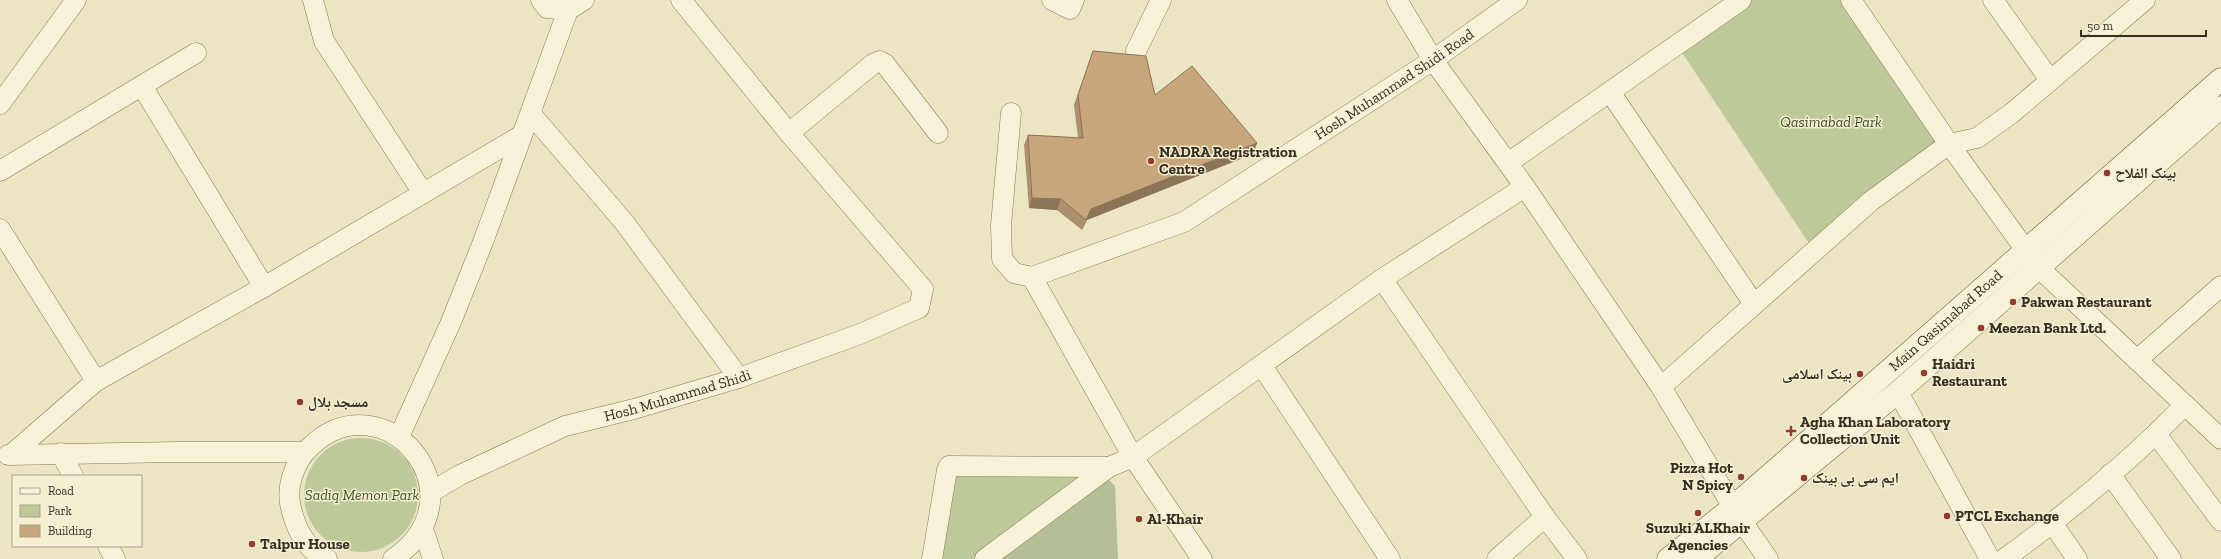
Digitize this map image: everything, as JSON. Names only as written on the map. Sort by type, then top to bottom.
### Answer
[{"type":"main road","name":"Main Qasimabad Road","points":[[1668,559],[1737,513],[1898,392],[2031,259],[2221,80]]},
{"type":"main road","name":"Main Qasimabad Road","points":[[1696,559],[1737,513],[2031,259],[2221,107]]},
{"type":"street","points":[[0,104],[76,0]]},
{"type":"street","points":[[313,0],[324,41],[423,193]]},
{"type":"street","points":[[399,437],[452,322],[522,135],[576,5],[547,8],[541,0]]},
{"type":"street","points":[[681,0],[789,133],[873,64],[880,61],[885,64],[938,133]]},
{"type":"street","points":[[1052,0],[1070,9],[1074,0]]},
{"type":"street","points":[[1136,51],[1161,0]]},
{"type":"street","points":[[1397,0],[1434,60],[1525,187],[1661,387],[1737,513],[1768,559]]},
{"type":"street","name":"Hosh Muhammad Shidi Road","points":[[1032,277],[1184,222],[1434,60],[1517,0]]},
{"type":"street","points":[[1508,163],[1741,0]]},
{"type":"street","points":[[1851,0],[1949,144],[2031,259],[2136,360],[2220,437]]},
{"type":"street","points":[[1993,0],[2050,80]]},
{"type":"street","points":[[1661,387],[1870,201],[1949,144],[1976,138],[2012,113],[2145,0]]},
{"type":"street","points":[[0,170],[196,53]]},
{"type":"street","points":[[142,86],[264,287]]},
{"type":"street","points":[[1610,92],[1754,304]]},
{"type":"street","points":[[1011,113],[1001,225],[1002,259],[1014,273],[1032,277],[1133,457],[1202,559]]},
{"type":"street","points":[[531,114],[624,222],[739,378]]},
{"type":"street","name":"Hosh Muhammad Shidi","points":[[431,492],[460,475],[565,426],[634,409],[739,378],[860,334],[919,308],[923,289],[789,133]]},
{"type":"street","points":[[6,455],[96,381],[264,287],[522,135]]},
{"type":"street","points":[[985,559],[1109,467],[1133,457],[1382,279],[1525,187]]},
{"type":"street","points":[[0,229],[96,381]]},
{"type":"street","points":[[1382,279],[1545,517],[1577,559]]},
{"type":"street","points":[[2136,360],[2221,286]]},
{"type":"street","points":[[1262,366],[1390,559]]},
{"type":"street","points":[[1898,392],[1990,559]]},
{"type":"street","points":[[2004,559],[2052,524],[2156,434],[2185,405]]},
{"type":"street","points":[[327,559],[304,541],[293,520],[289,497],[293,473],[304,452],[317,440],[332,431],[348,426],[366,426],[383,429],[399,437],[415,452],[426,471],[431,492],[429,511],[423,529],[409,548],[393,559]]},
{"type":"street","points":[[2156,434],[2221,521]]},
{"type":"street","points":[[6,455],[61,453],[304,452]]},
{"type":"street","points":[[61,453],[72,475]]},
{"type":"street","points":[[932,559],[947,470],[949,466],[1109,467]]},
{"type":"street","points":[[2110,474],[2171,559]]},
{"type":"street","points":[[1496,559],[1545,517]]},
{"type":"street","points":[[2052,524],[2077,559]]},
{"type":"street","points":[[423,529],[433,559]]},
{"type":"street","points":[[109,547],[115,559]]},
{"type":"green space","name":"Qasimabad Park","points":[[1741,0],[1851,0],[1949,144],[1814,251],[1677,45]]},
{"type":"green space","name":"Sadiq Memon Park","points":[[361,438],[383,442],[401,455],[414,473],[418,495],[414,517],[401,535],[383,548],[361,552],[339,548],[321,535],[308,517],[304,495],[308,473],[321,455],[339,442]]},
{"type":"green space","points":[[1109,467],[985,559],[932,559],[947,470]]},
{"type":"green space","points":[[1102,473],[1115,486],[1118,559],[985,559]]},
{"type":"building","points":[[1093,51],[1146,56],[1155,95],[1192,66],[1257,143],[1091,209],[1086,220],[1061,199],[1032,198],[1028,135],[1083,138],[1078,95]]},
{"type":"place","name":"NADRA Registration Centre","points":[[1151,161]]},
{"type":"place","name":"بینک الفلاح","points":[[2107,173]]},
{"type":"place","name":"Pakwan Restaurant","points":[[2013,302]]},
{"type":"place","name":"Meezan Bank Ltd.","points":[[1981,328]]},
{"type":"place","name":"Haidri Restaurant","points":[[1924,373]]},
{"type":"place","name":"بینک اسلامی","points":[[1860,374]]},
{"type":"place","name":"مسجد بلال","points":[[300,402]]},
{"type":"place","name":"Agha Khan Laboratory Collection Unit","points":[[1791,431]]},
{"type":"place","name":"Pizza Hot N Spicy","points":[[1741,477]]},
{"type":"place","name":"ایم سی بی بینک","points":[[1804,478]]},
{"type":"place","name":"Suzuki ALKhair Agencies","points":[[1698,513]]},
{"type":"place","name":"PTCL Exchange","points":[[1947,516]]},
{"type":"place","name":"Al-Khair","points":[[1139,519]]},
{"type":"place","name":"Talpur House","points":[[252,544]]}]
